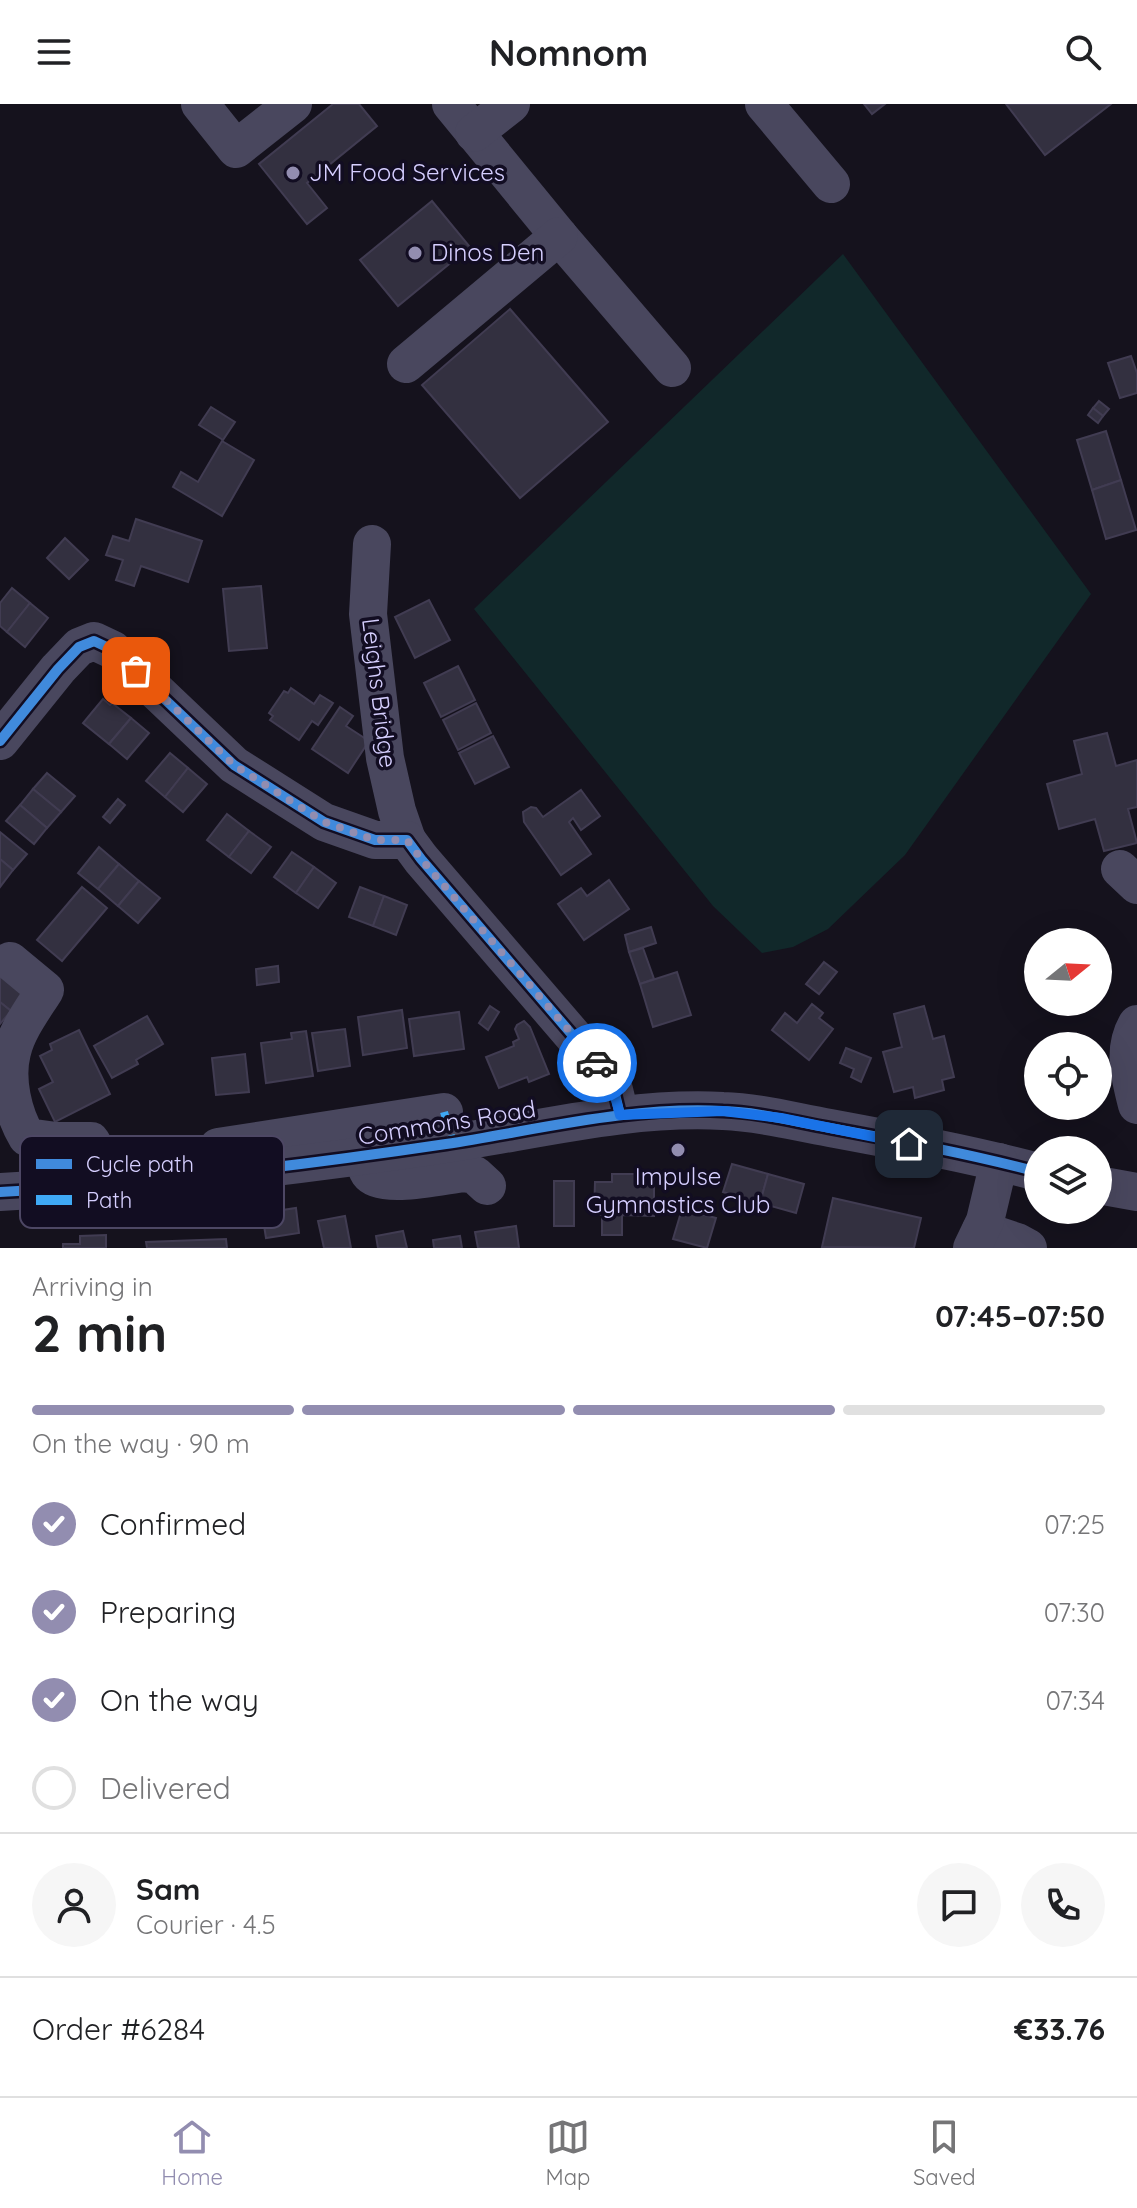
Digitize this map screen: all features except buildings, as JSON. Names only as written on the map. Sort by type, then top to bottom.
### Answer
[{"type":"street","points":[[200,104],[236,149],[293,104]]},
{"type":"street","points":[[511,104],[462,118],[672,368]]},
{"type":"street","points":[[764,104],[831,184]]},
{"type":"street","points":[[406,364],[559,236]]},
{"type":"street","name":"Leighs Bridge","points":[[372,544],[368,614],[381,732],[397,811],[407,840],[605,1073],[614,1090],[620,1115]]},
{"type":"street","points":[[4,726],[79,647],[94,641],[113,650],[234,765],[324,822],[375,840],[407,840]]},
{"type":"street","points":[[10,961],[45,990],[11,1052],[10,1087],[17,1120],[26,1136]]},
{"type":"street","points":[[1137,1024],[1131,1033],[1127,1053],[1137,1105]]},
{"type":"street","name":"Commons Road","points":[[284,1167],[361,1140],[620,1115],[723,1111],[781,1118],[1024,1168]]},
{"type":"street","points":[[284,1144],[361,1140],[444,1112]]},
{"type":"street","points":[[361,1140],[370,1173],[379,1180],[393,1182],[464,1173],[475,1175],[487,1186]]},
{"type":"street","points":[[999,1162],[985,1221],[977,1239],[1017,1242],[1028,1248]]},
{"type":"street","points":[[1112,1188],[1137,1192]]},
{"type":"street","name":"Commons Road","points":[[0,1192],[20,1191]]},
{"type":"green space","points":[[843,254],[1091,594],[905,855],[828,929],[793,947],[762,953],[713,906],[474,609]]},
{"type":"marked path","points":[[444,1112],[453,1143]]},
{"type":"cycle path","points":[[0,741],[79,647],[94,641],[113,650],[234,765],[324,822],[375,840],[407,840],[605,1073],[614,1090],[620,1115]]},
{"type":"cycle path","points":[[284,1166],[446,1144],[584,1120],[688,1110],[763,1115],[1024,1168]]},
{"type":"cycle path","points":[[0,1192],[20,1191]]},
{"type":"way so far","points":[[136,671],[234,765],[324,822],[375,840],[407,840],[597,1063]]},
{"type":"place","name":"JM Food Services","points":[[293,173]]},
{"type":"place","name":"Dinos Den","points":[[415,253]]},
{"type":"place","name":"Impulse Gymnastics Club","points":[[678,1150]]},
{"type":"route","points":[[597,1063],[614,1090],[620,1115],[723,1111],[781,1118],[909,1144]]}]
